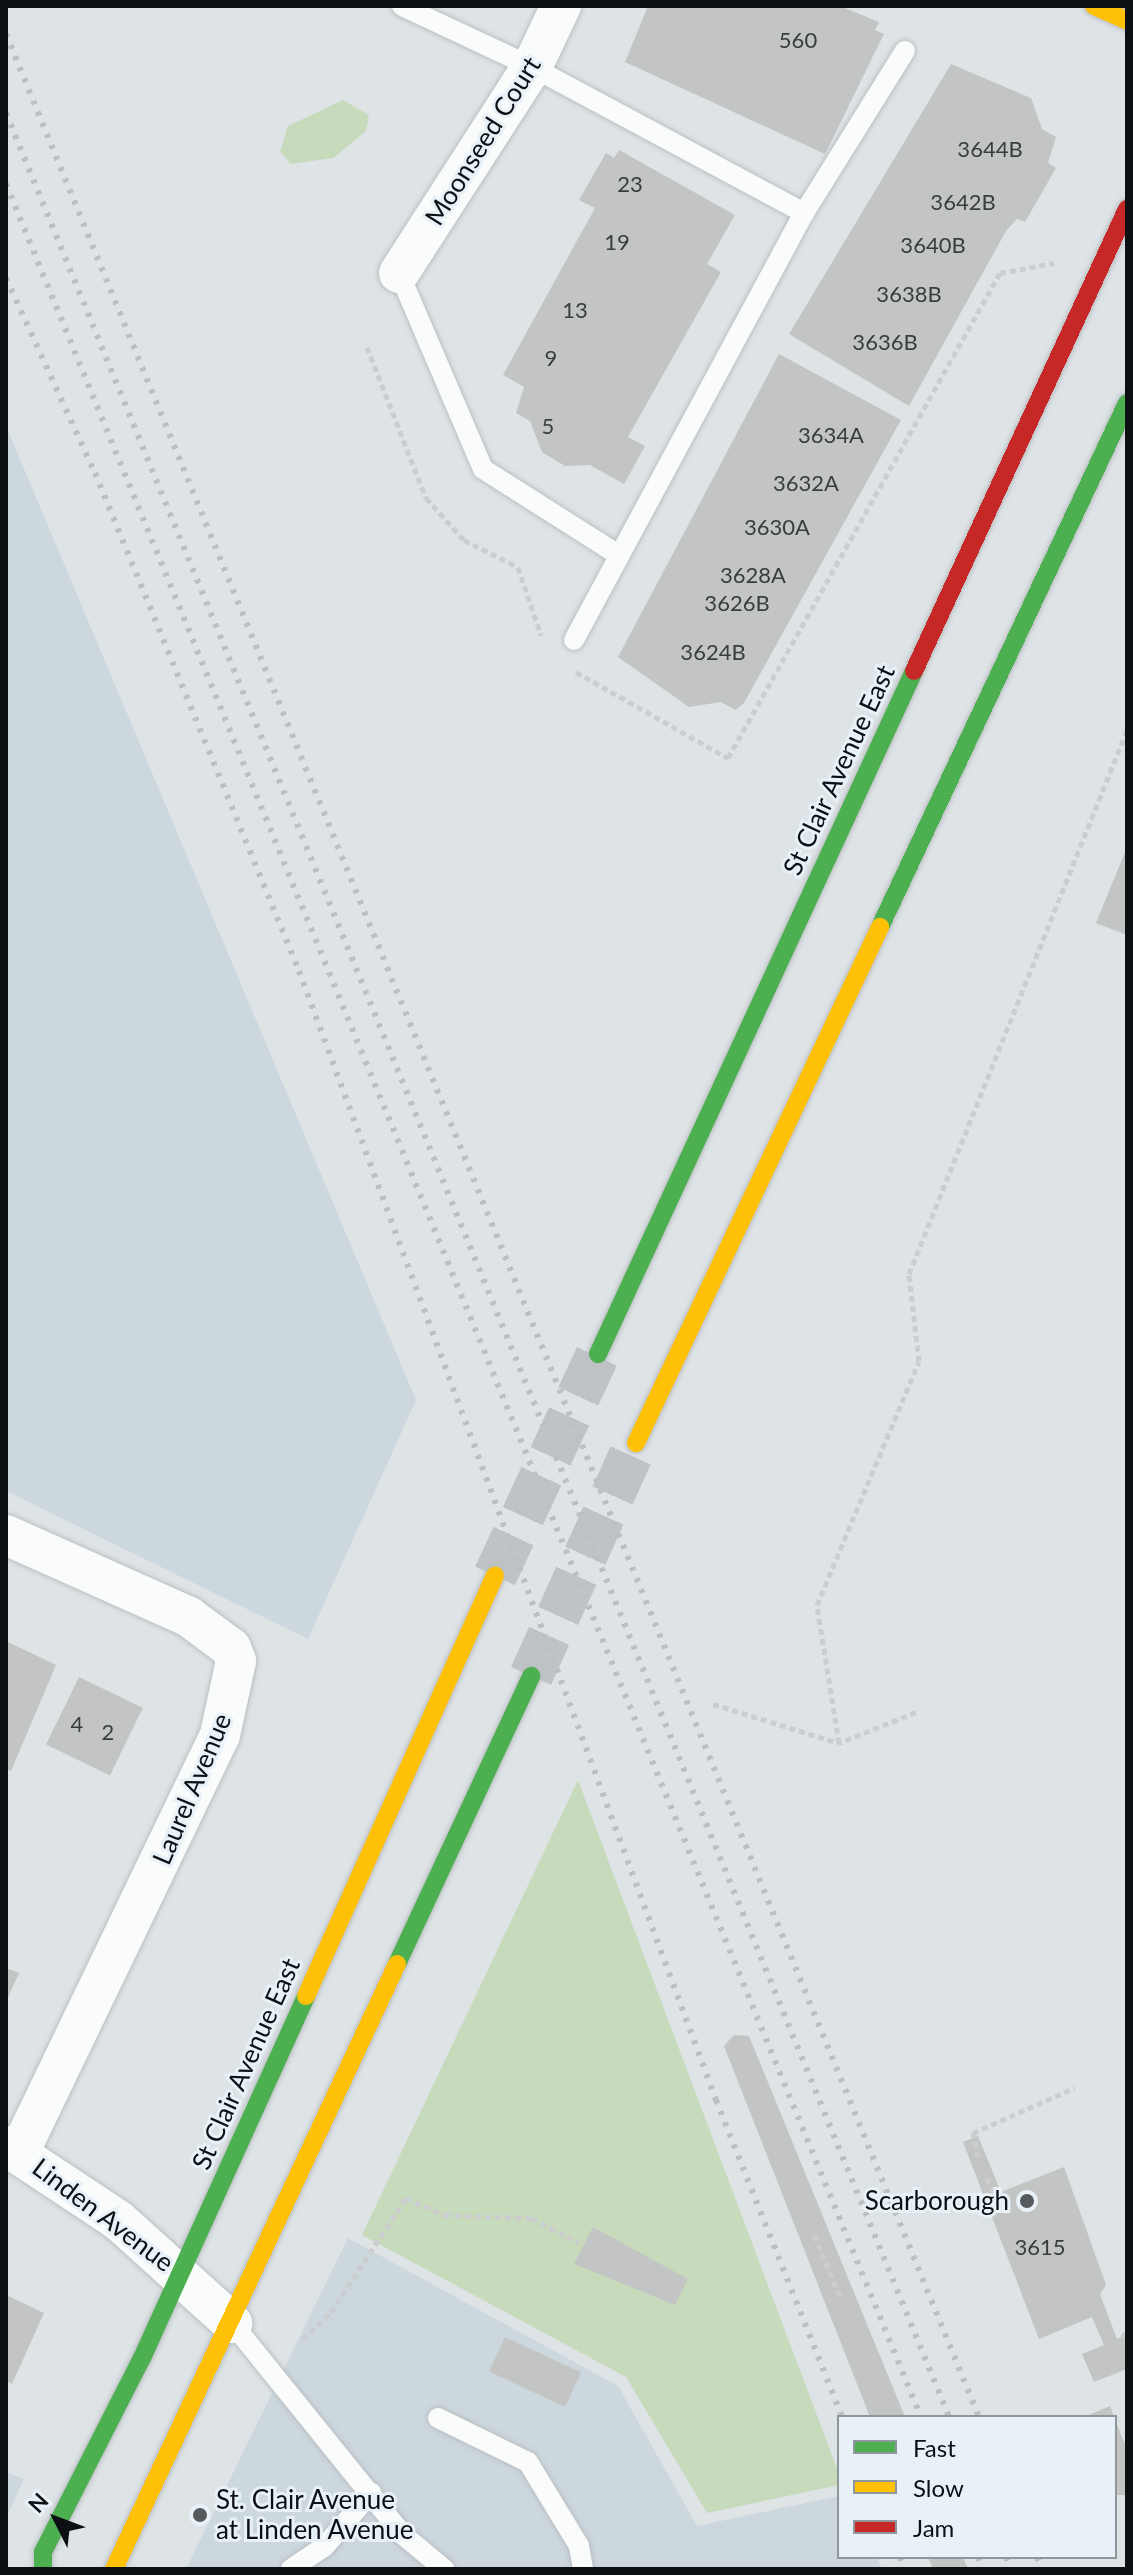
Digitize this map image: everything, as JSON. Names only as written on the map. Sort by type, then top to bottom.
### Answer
[{"type":"main road","points":[[1094,6],[1127,21]]},
{"type":"main road","name":"St Clair Avenue East","points":[[598,1354],[1127,209]]},
{"type":"main road","points":[[636,1443],[1127,403]]},
{"type":"main road","name":"St Clair Avenue East","points":[[43,2569],[43,2552],[179,2272],[495,1576]]},
{"type":"main road","points":[[114,2569],[232,2323],[531,1676]]},
{"type":"street","name":"Moonseed Court","points":[[399,273],[532,67],[561,6]]},
{"type":"street","name":"Laurel Avenue","points":[[6,1535],[189,1617],[231,1648],[236,1661],[220,1735],[12,2149]]},
{"type":"street","name":"Linden Avenue","points":[[12,2149],[179,2272],[232,2323]]},
{"type":"lane","points":[[402,6],[532,67],[804,213]]},
{"type":"lane","points":[[574,640],[617,554],[804,213],[905,51]]},
{"type":"lane","points":[[399,273],[483,469],[617,554]]},
{"type":"lane","points":[[232,2323],[371,2493],[444,2569]]},
{"type":"lane","points":[[438,2418],[528,2462],[579,2546],[583,2569]]},
{"type":"lane","points":[[291,2569],[324,2547],[371,2493]]},
{"type":"path","points":[[562,664],[728,758],[1000,273],[1060,262]]},
{"type":"path","points":[[367,347],[426,498],[464,540],[518,567],[543,641]]},
{"type":"path","points":[[839,1743],[817,1605],[919,1361],[909,1274],[1127,730]]},
{"type":"path","points":[[713,1704],[839,1743],[916,1712]]},
{"type":"path","points":[[978,2157],[973,2133],[1074,2088]]},
{"type":"path","points":[[987,2178],[995,2197]]},
{"type":"path","points":[[303,2339],[340,2301],[406,2198],[445,2215],[532,2218],[579,2243]]},
{"type":"path","points":[[814,2235],[841,2299]]},
{"type":"path","points":[[1122,2337],[1127,2331]]},
{"type":"shaded area","points":[[6,426],[416,1400],[308,1639],[6,1491]]},
{"type":"shaded area","points":[[348,2238],[618,2386],[697,2526],[837,2496],[837,2559],[878,2559],[882,2569],[186,2569]]},
{"type":"shaded area","points":[[6,2472],[24,2479],[6,2518]]},
{"type":"green space","points":[[343,100],[369,115],[366,131],[333,158],[291,164],[280,152],[288,126]]},
{"type":"green space","points":[[578,1780],[837,2469],[837,2485],[707,2513],[626,2377],[362,2235]]},
{"type":"building","points":[[648,6],[840,6],[879,22],[875,30],[884,34],[825,154],[625,62]]},
{"type":"building","points":[[951,64],[1031,98],[1042,129],[1056,137],[1048,163],[1056,168],[1025,222],[1017,219],[1006,231],[909,406],[789,334]]},
{"type":"building","points":[[619,150],[735,215],[707,264],[721,272],[628,437],[645,446],[624,484],[590,465],[565,466],[542,452],[530,421],[516,413],[524,387],[503,375],[595,208],[579,200],[606,153],[614,158]]},
{"type":"building","points":[[779,354],[901,420],[744,703],[735,710],[721,702],[689,707],[618,657]]},
{"type":"building","points":[[1127,847],[1127,935],[1096,923]]},
{"type":"building","points":[[6,1641],[56,1665],[11,1771],[6,1769]]},
{"type":"building","points":[[79,1677],[143,1708],[110,1776],[46,1744]]},
{"type":"building","points":[[6,1968],[19,1973],[6,2002]]},
{"type":"building","points":[[734,2035],[749,2036],[904,2415],[869,2415],[724,2046]]},
{"type":"building","points":[[978,2136],[1001,2192],[1064,2167],[1106,2285],[1100,2294],[1117,2339],[1127,2334],[1127,2369],[1094,2382],[1082,2354],[1104,2345],[1092,2317],[1039,2339],[963,2142]]},
{"type":"building","points":[[593,2227],[688,2279],[675,2305],[574,2264]]},
{"type":"building","points":[[6,2295],[44,2313],[12,2384],[6,2381]]},
{"type":"building","points":[[505,2337],[581,2372],[565,2407],[489,2371]]},
{"type":"building","points":[[1110,2406],[1113,2415],[1089,2415]]},
{"type":"building","points":[[1117,2425],[1127,2449],[1127,2495],[1117,2495]]},
{"type":"building","points":[[929,2559],[964,2559],[968,2569],[933,2569]]},
{"type":"tunnel","points":[[495,1576],[598,1354]]},
{"type":"tunnel","points":[[531,1676],[636,1443]]},
{"type":"railway","points":[[6,34],[978,2415]]},
{"type":"railway","points":[[6,113],[948,2415]]},
{"type":"railway","points":[[6,184],[920,2415]]},
{"type":"railway","points":[[6,278],[95,473],[299,971],[716,2100],[841,2415]]},
{"type":"railway","points":[[901,2559],[905,2569]]},
{"type":"railway","points":[[979,2559],[983,2569]]},
{"type":"railway","points":[[1007,2559],[1011,2569]]},
{"type":"railway","points":[[1038,2559],[1042,2569]]},
{"type":"traffic: fast","points":[[880,927],[1127,403]]},
{"type":"traffic: fast","points":[[598,1354],[914,671]]},
{"type":"traffic: fast","points":[[397,1964],[531,1676]]},
{"type":"traffic: fast","points":[[43,2569],[43,2552],[142,2358],[306,1996]]},
{"type":"traffic: slow","points":[[1094,6],[1127,21]]},
{"type":"traffic: slow","points":[[636,1443],[880,927]]},
{"type":"traffic: slow","points":[[306,1996],[495,1576]]},
{"type":"traffic: slow","points":[[114,2569],[397,1964]]},
{"type":"traffic: jam","points":[[914,671],[1127,209]]},
{"type":"place","name":"Scarborough","points":[[1027,2201]]},
{"type":"place","name":"St. Clair Avenue at Linden Avenue","points":[[200,2515]]}]
